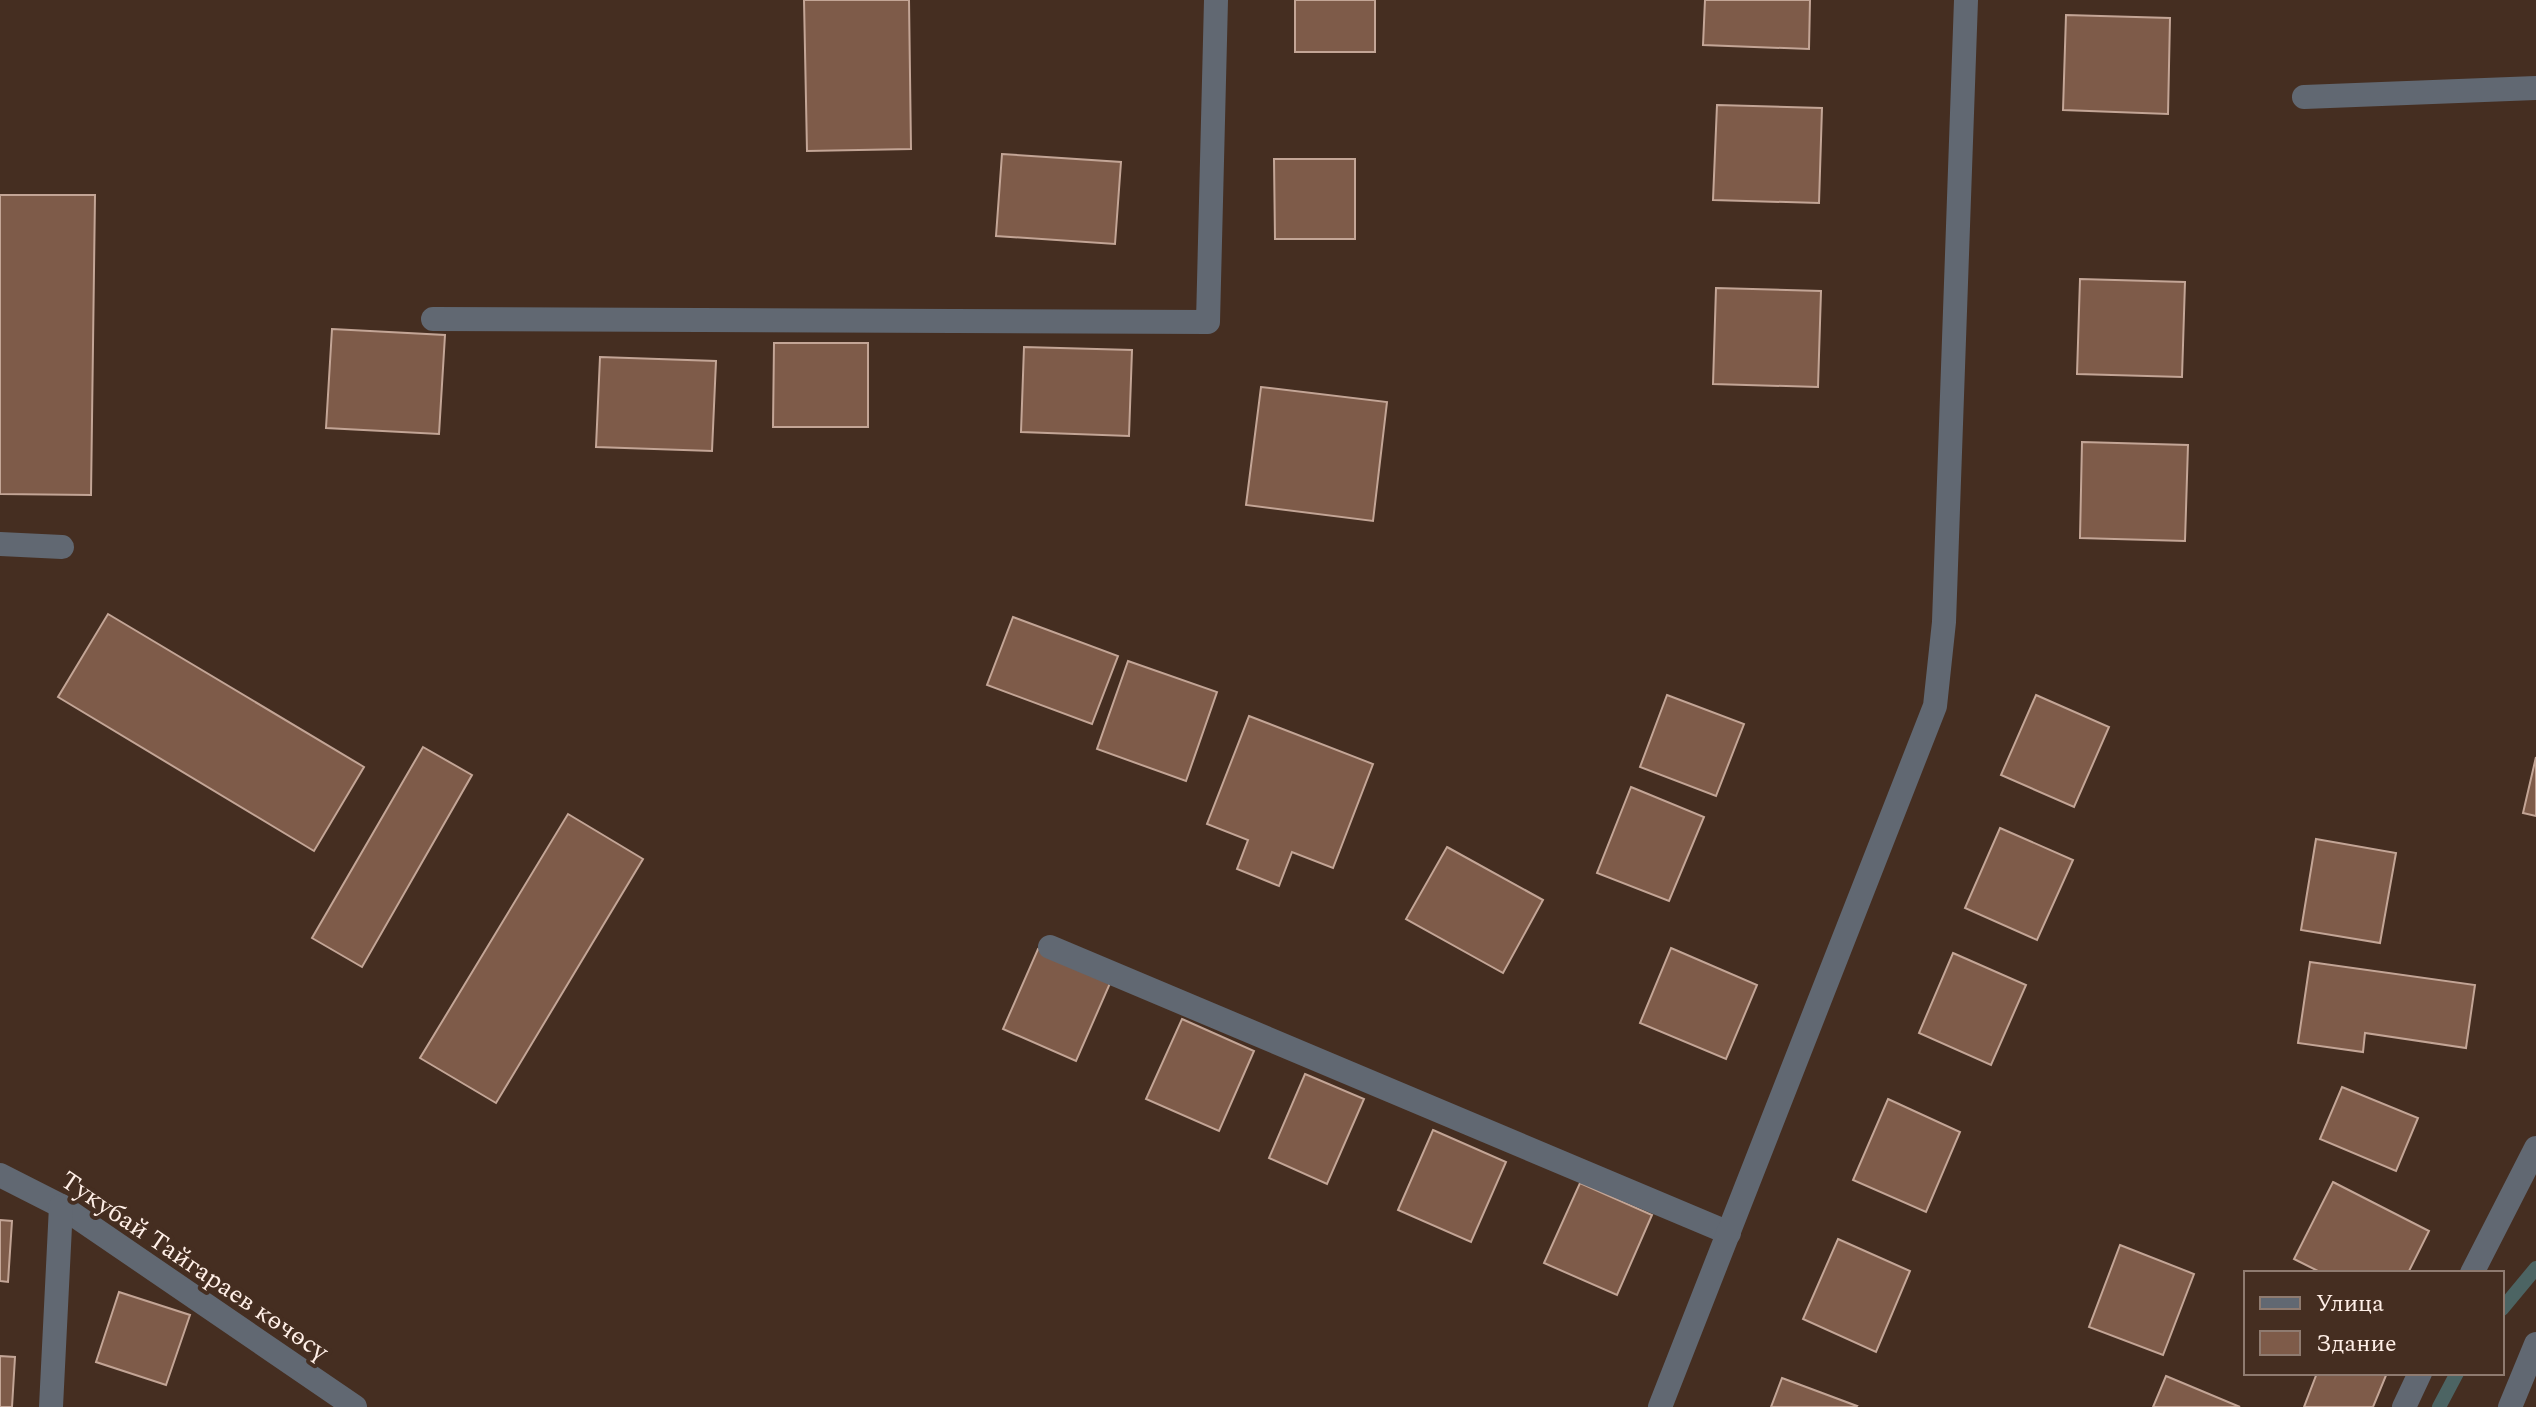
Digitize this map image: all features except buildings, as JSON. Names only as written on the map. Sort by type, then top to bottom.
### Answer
[{"type":"street","points":[[433,319],[1208,322],[1216,0]]},
{"type":"street","points":[[1660,1407],[1935,706],[1944,622],[1966,0]]},
{"type":"street","points":[[2304,97],[2536,88]]},
{"type":"street","points":[[0,544],[62,547]]},
{"type":"street","points":[[1050,947],[1729,1233]]},
{"type":"street","points":[[2473,1271],[2536,1148]]},
{"type":"street","name":"Тукубай Тайгараев көчөсү","points":[[0,1175],[61,1206],[355,1407]]},
{"type":"street","points":[[51,1407],[61,1206]]},
{"type":"street","points":[[2510,1407],[2536,1344]]},
{"type":"street","points":[[2404,1407],[2419,1375]]},
{"type":"waterway","points":[[2504,1307],[2536,1268]]},
{"type":"waterway","points":[[2439,1407],[2456,1375]]}]
